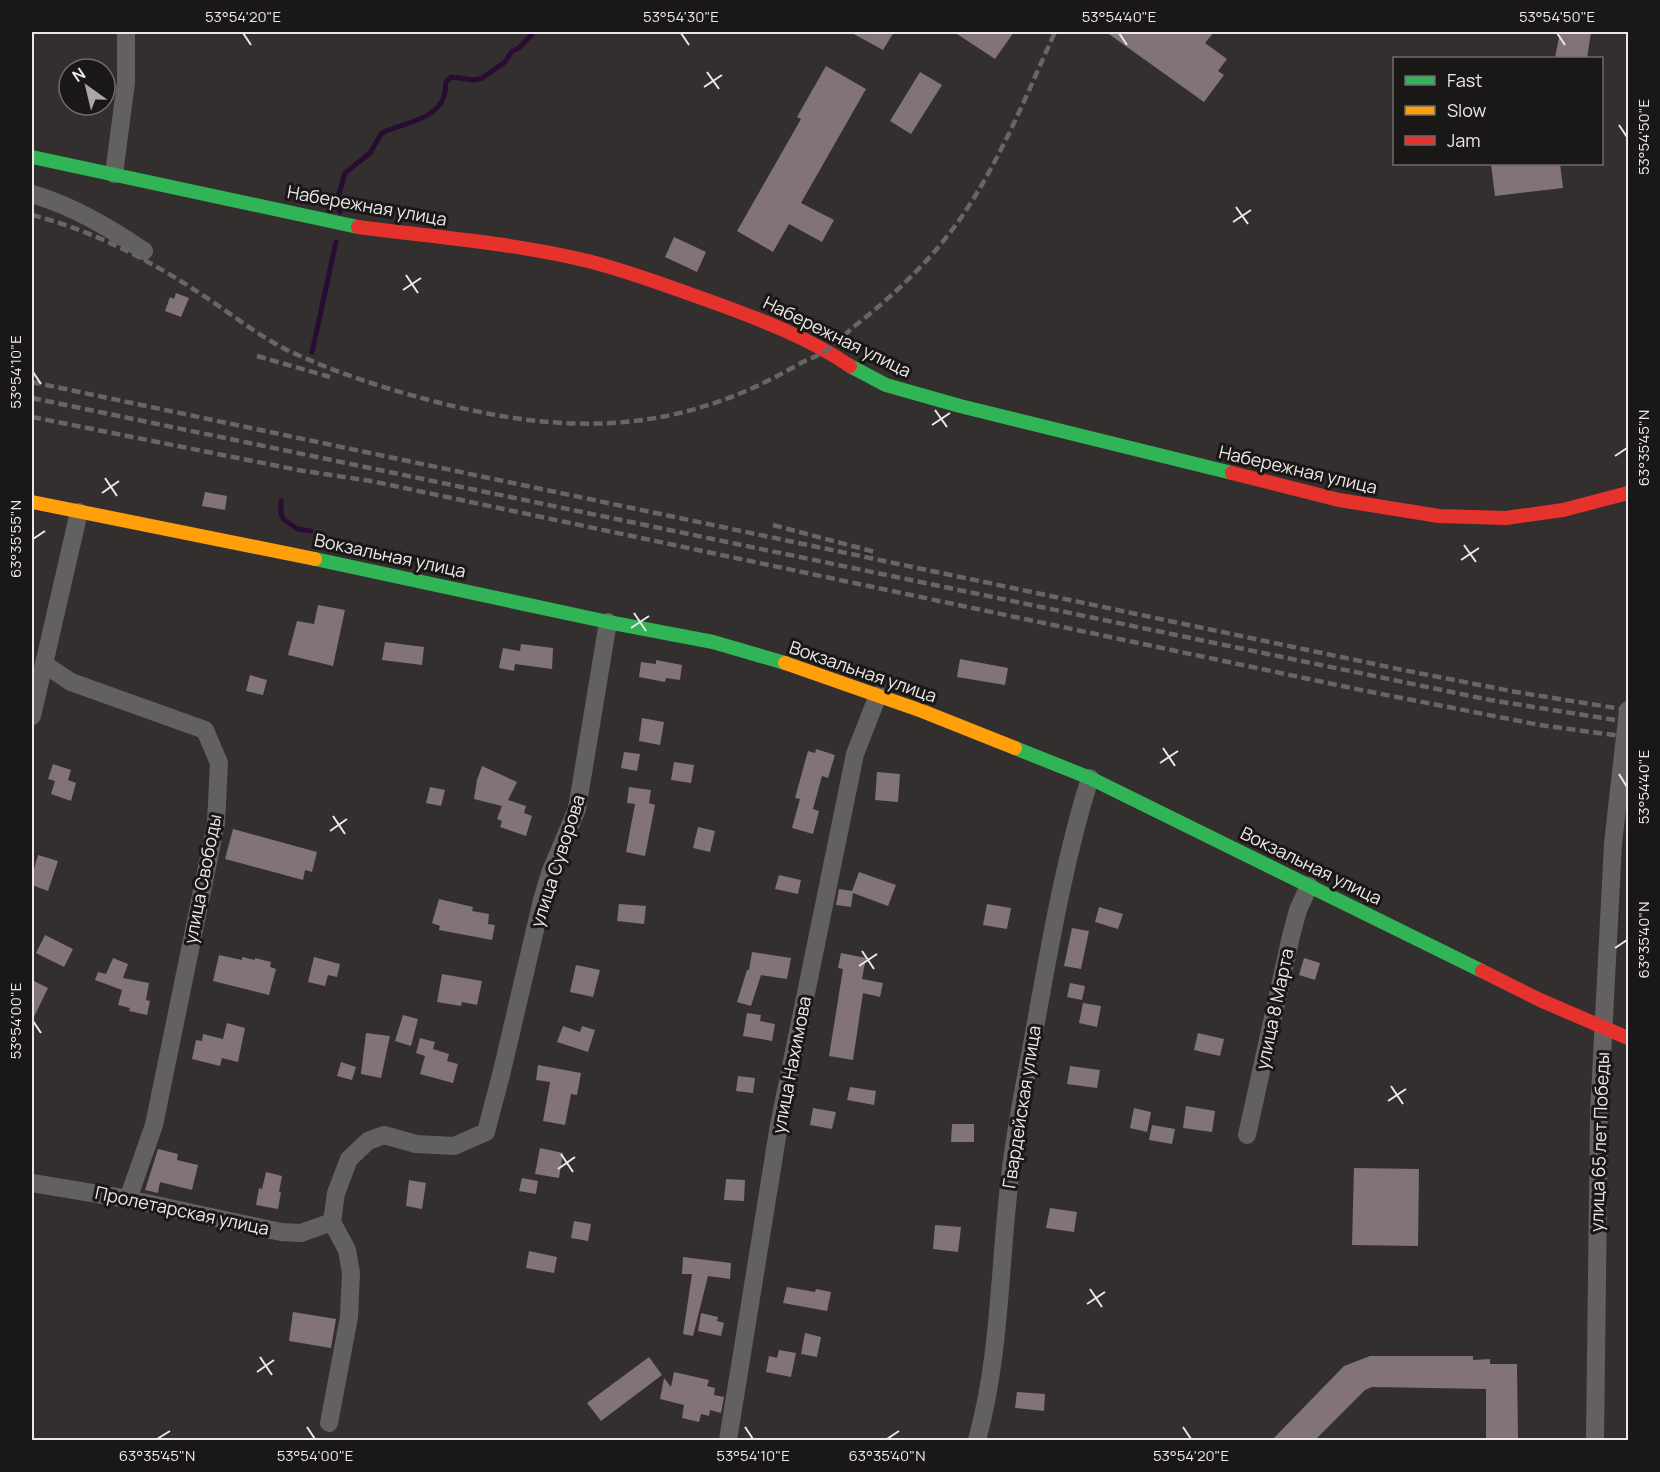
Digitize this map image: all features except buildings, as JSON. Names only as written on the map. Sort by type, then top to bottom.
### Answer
[{"type":"main road","name":"Набережная улица","points":[[32,158],[358,227],[535,251],[588,261],[643,277],[775,325],[827,350],[856,370],[886,385],[1339,500],[1439,516],[1506,518],[1563,510],[1629,493]]},
{"type":"main road","name":"Вокзальная улица","points":[[32,502],[713,642],[769,658],[975,731],[1090,778],[1540,1000],[1629,1038]]},
{"type":"street","points":[[114,174],[126,82],[126,32]]},
{"type":"street","points":[[32,194],[79,211],[144,252]]},
{"type":"street","points":[[32,716],[79,512]]},
{"type":"street","name":"улица Суворова","points":[[332,1222],[336,1193],[349,1159],[368,1141],[384,1135],[416,1144],[454,1146],[486,1132],[542,900],[550,873],[577,809],[608,622]]},
{"type":"street","name":"улица Свободы","points":[[44,664],[71,682],[205,730],[219,763],[216,823],[154,1125],[128,1198]]},
{"type":"street","name":"улица Нахимова","points":[[728,1440],[779,1125],[855,754],[878,695]]},
{"type":"street","name":"улица 65 лет Победы","points":[[1595,1440],[1599,1114],[1613,844],[1629,710]]},
{"type":"street","name":"Гвардейская улица","points":[[977,1440],[987,1402],[993,1362],[1011,1161],[1062,878],[1090,778]]},
{"type":"street","name":"улица 8 Марта","points":[[1247,1135],[1291,936],[1298,910],[1309,886]]},
{"type":"street","name":"Пролетарская улица","points":[[32,1183],[128,1198],[281,1232],[301,1233],[332,1222]]},
{"type":"street","points":[[329,1424],[349,1317],[351,1273],[347,1250],[332,1222]]},
{"type":"waterway","points":[[340,212],[338,197],[345,173],[370,153],[381,134],[428,115],[440,104],[445,94],[446,82],[451,77],[475,80],[482,78],[505,62],[512,51],[519,48],[534,32]]},
{"type":"waterway","points":[[312,352],[336,242]]},
{"type":"waterway","points":[[281,501],[281,513],[284,520],[298,529],[311,531]]},
{"type":"railway","points":[[32,215],[78,230],[123,249],[187,285],[286,349],[330,368],[379,385],[479,412],[526,420],[573,423],[618,422],[663,417],[708,405],[753,388],[821,354],[911,277],[936,250],[973,200],[1011,129],[1055,32]]},
{"type":"railway","points":[[257,356],[330,377]]},
{"type":"railway","points":[[32,382],[1403,670],[1516,692],[1628,710]]},
{"type":"railway","points":[[32,398],[1490,700],[1628,722]]},
{"type":"railway","points":[[32,417],[298,470],[371,481],[1361,690],[1540,725],[1628,737]]},
{"type":"railway","points":[[773,525],[875,552]]},
{"type":"traffic: fast","points":[[32,157],[358,227]]},
{"type":"traffic: fast","points":[[850,366],[886,385],[960,406],[1232,473]]},
{"type":"traffic: fast","points":[[315,559],[608,622],[713,642],[785,663]]},
{"type":"traffic: fast","points":[[1015,748],[1090,778],[1482,971]]},
{"type":"traffic: slow","points":[[32,502],[315,559]]},
{"type":"traffic: slow","points":[[785,663],[922,711],[1015,748]]},
{"type":"traffic: jam","points":[[358,227],[503,245],[604,265],[769,324],[819,347],[850,366]]},
{"type":"traffic: jam","points":[[1232,473],[1339,500],[1439,516],[1506,518],[1563,510],[1628,493]]},
{"type":"traffic: jam","points":[[1482,971],[1540,1000],[1628,1038]]}]
